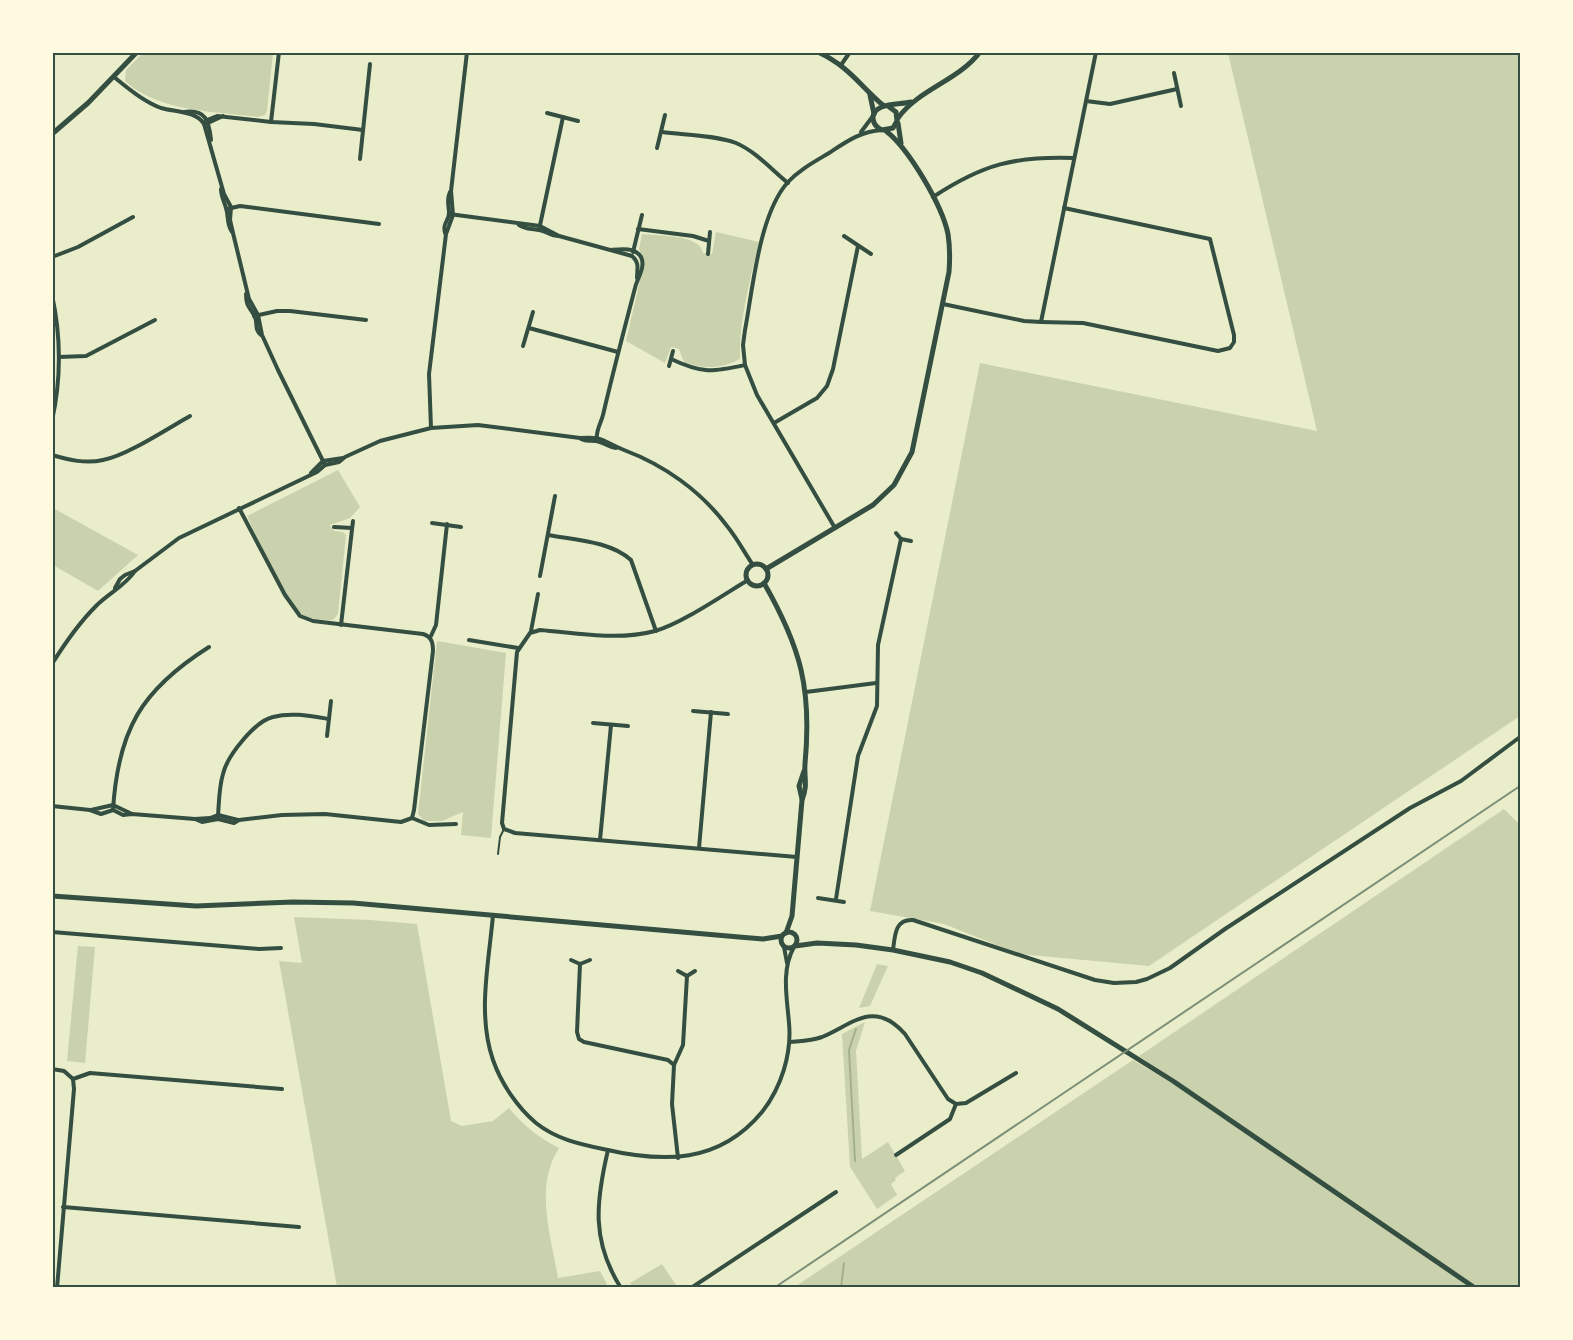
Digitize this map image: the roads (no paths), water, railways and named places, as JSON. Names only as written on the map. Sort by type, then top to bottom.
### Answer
[{"type":"street","points":[[52,134],[88,104],[137,52]]},
{"type":"street","points":[[271,122],[279,52]]},
{"type":"street","points":[[451,214],[447,205],[451,191],[467,52]]},
{"type":"street","points":[[818,52],[841,65],[869,92],[886,106],[894,109],[902,145]]},
{"type":"street","points":[[841,65],[850,52]]},
{"type":"street","points":[[836,529],[757,395],[745,364],[743,345],[745,330],[762,238],[774,203],[788,183],[806,167],[859,134],[869,130],[893,128],[913,102],[959,73],[972,63],[980,52]]},
{"type":"street","points":[[1041,322],[1096,52]]},
{"type":"street","points":[[360,159],[370,64]]},
{"type":"street","points":[[1174,73],[1181,106]]},
{"type":"street","points":[[114,76],[147,102],[183,112],[206,122],[220,182],[221,196],[230,209],[228,225],[233,234],[246,291],[247,306],[256,315],[255,327],[262,335],[324,463]]},
{"type":"street","points":[[1086,101],[1110,104],[1177,89]]},
{"type":"street","points":[[766,569],[866,511],[880,500],[899,478],[914,445],[949,272],[948,234],[941,212],[902,145],[874,123],[869,92]]},
{"type":"street","points":[[859,134],[878,108],[913,102]]},
{"type":"street","points":[[547,113],[578,121]]},
{"type":"street","points":[[657,148],[665,115]]},
{"type":"street","points":[[206,122],[224,116],[363,130]]},
{"type":"street","points":[[540,228],[563,117]]},
{"type":"street","points":[[662,132],[737,143],[788,183]]},
{"type":"street","points":[[933,197],[988,167],[1040,157],[1074,158]]},
{"type":"street","points":[[230,209],[245,208],[379,224]]},
{"type":"street","points":[[943,304],[1024,321],[1083,323],[1218,351],[1230,348],[1234,342],[1234,335],[1210,239],[1064,208]]},
{"type":"street","points":[[451,214],[519,225],[525,229],[540,228],[553,236],[632,253],[637,260],[638,279],[598,439]]},
{"type":"street","points":[[431,428],[429,374],[446,234],[444,222],[451,214]]},
{"type":"street","points":[[632,253],[642,215]]},
{"type":"street","points":[[52,257],[78,247],[133,217]]},
{"type":"street","points":[[639,229],[693,236],[709,241]]},
{"type":"street","points":[[708,254],[710,232]]},
{"type":"street","points":[[844,236],[871,254]]},
{"type":"street","points":[[774,423],[816,398],[827,386],[833,369],[858,246]]},
{"type":"street","points":[[52,295],[59,357],[56,405],[52,421]]},
{"type":"street","points":[[256,315],[290,311],[366,320]]},
{"type":"street","points":[[523,346],[533,312]]},
{"type":"street","points":[[59,357],[86,356],[154,320]]},
{"type":"street","points":[[529,328],[618,352]]},
{"type":"street","points":[[669,366],[673,351]]},
{"type":"street","points":[[671,359],[707,371],[745,364]]},
{"type":"street","points":[[52,455],[70,460],[102,460],[133,447],[190,416]]},
{"type":"street","points":[[52,664],[66,641],[115,588],[120,579],[135,571],[179,538],[310,474],[324,463],[345,457],[380,441],[431,428],[478,425],[580,438],[584,441],[598,439],[607,447],[620,449],[660,467],[688,486],[727,525],[753,565]]},
{"type":"street","points":[[540,576],[555,496]]},
{"type":"street","points":[[239,508],[276,582],[300,616],[313,621],[423,634],[433,643],[412,818]]},
{"type":"street","points":[[341,625],[353,521]]},
{"type":"street","points":[[432,523],[462,527]]},
{"type":"street","points":[[430,638],[436,624],[447,525]]},
{"type":"street","points":[[334,527],[352,528]]},
{"type":"street","points":[[896,533],[901,539],[911,541]]},
{"type":"street","points":[[548,535],[611,547],[623,552],[631,560],[656,631]]},
{"type":"street","points":[[836,900],[858,756],[877,706],[876,683],[880,631],[901,539]]},
{"type":"street","points":[[753,565],[762,565],[766,569],[768,575],[764,584],[753,585],[748,580],[748,569],[753,565]]},
{"type":"street","points":[[531,631],[631,636],[656,631],[748,580]]},
{"type":"street","points":[[764,584],[792,637],[806,692],[808,732],[805,769],[800,786],[802,800],[792,916],[797,941],[787,963]]},
{"type":"street","points":[[537,594],[531,631],[518,648],[502,818],[504,829],[515,833],[796,857]]},
{"type":"street","points":[[469,640],[518,648]]},
{"type":"street","points":[[113,810],[119,758],[135,717],[160,683],[209,647]]},
{"type":"street","points":[[806,692],[876,683]]},
{"type":"street","points":[[327,736],[331,701]]},
{"type":"street","points":[[693,711],[728,714]]},
{"type":"street","points":[[699,848],[711,712]]},
{"type":"street","points":[[218,817],[222,775],[227,762],[255,728],[266,719],[275,716],[295,714],[329,719]]},
{"type":"street","points":[[593,723],[628,726]]},
{"type":"street","points":[[600,840],[611,724]]},
{"type":"street","points":[[893,950],[897,926],[904,920],[913,920],[1095,980],[1122,983],[1147,979],[1170,968],[1225,929],[1410,808],[1461,781],[1521,737]]},
{"type":"street","points":[[90,810],[113,805],[132,814]]},
{"type":"street","points":[[52,806],[90,810],[101,814],[113,810],[123,815],[195,819],[202,822],[218,817],[234,823],[239,820],[282,815],[325,814],[395,822],[412,818],[429,825],[456,824]]},
{"type":"street","points":[[52,896],[196,906],[293,902],[352,903],[763,939],[789,949],[817,943]]},
{"type":"street","points":[[818,898],[844,902]]},
{"type":"street","points":[[493,915],[485,1019],[488,1043],[501,1078],[516,1101],[536,1123],[554,1135],[573,1142],[653,1158],[678,1158],[703,1152],[719,1145],[739,1133],[756,1118],[777,1088],[790,1042],[786,989],[787,963],[783,946],[784,934],[792,916]]},
{"type":"street","points":[[52,932],[259,949],[281,948]]},
{"type":"street","points":[[763,939],[791,932],[817,943],[893,950],[950,962],[982,973],[1068,1015],[1173,1081],[1475,1287]]},
{"type":"street","points":[[570,960],[580,964],[590,960]]},
{"type":"street","points":[[580,964],[577,1032],[579,1039],[668,1060],[674,1065]]},
{"type":"street","points":[[678,971],[687,976]]},
{"type":"street","points":[[687,976],[695,971]]},
{"type":"street","points":[[678,1158],[672,1104],[674,1065],[683,1045],[687,976]]},
{"type":"street","points":[[790,1042],[816,1039],[862,1017],[885,1019],[905,1034],[948,1099],[956,1104],[966,1103],[1016,1072]]},
{"type":"street","points":[[52,1070],[64,1071],[73,1079],[74,1089],[57,1287]]},
{"type":"street","points":[[73,1079],[90,1072],[282,1089]]},
{"type":"street","points":[[896,1155],[950,1119],[956,1104]]},
{"type":"street","points":[[608,1150],[598,1197],[599,1232],[606,1259],[621,1287]]},
{"type":"street","points":[[691,1287],[836,1192]]},
{"type":"street","points":[[63,1207],[299,1227]]},
{"type":"lane","points":[[498,854],[500,837],[504,829]]},
{"type":"waterway","points":[[855,1161],[849,1050],[856,1029]]},
{"type":"waterway","points":[[841,1288],[844,1263]]},
{"type":"railway","points":[[774,1288],[1520,786]]}]
